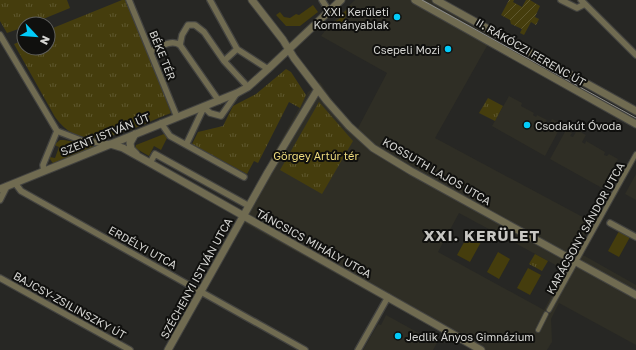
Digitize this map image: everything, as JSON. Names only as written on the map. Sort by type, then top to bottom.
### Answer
[{"type":"street","name":"BÉKE TÉR","points":[[129,0],[151,50],[177,117]]},
{"type":"street","points":[[210,0],[237,49],[268,69]]},
{"type":"street","name":"KOSSUTH LAJOS UTCA","points":[[252,0],[318,89],[349,126],[385,156],[636,295]]},
{"type":"street","points":[[322,0],[329,11]]},
{"type":"street","name":"SZENT ISTVÁN ÚT","points":[[3,187],[219,101],[248,87],[341,0]]},
{"type":"street","name":"II. RÁKÓCZI FERENC ÚT","points":[[415,0],[636,124]]},
{"type":"street","name":"II. RÁKÓCZI FERENC ÚT","points":[[436,0],[636,111]]},
{"type":"street","points":[[561,0],[576,8],[583,2],[636,55]]},
{"type":"street","points":[[180,45],[182,35],[186,28],[188,25],[194,24],[204,32],[224,61],[248,87]]},
{"type":"street","points":[[0,35],[57,131],[84,141],[110,144]]},
{"type":"street","points":[[151,50],[176,42],[180,45],[219,101]]},
{"type":"street","points":[[224,61],[237,49]]},
{"type":"street","points":[[244,216],[302,114],[318,89]]},
{"type":"street","points":[[186,145],[204,107],[210,112],[221,116],[237,93]]},
{"type":"street","points":[[161,123],[170,136],[244,177]]},
{"type":"street","points":[[44,171],[42,165],[57,131]]},
{"type":"street","points":[[137,156],[131,149],[130,143],[132,137],[138,132]]},
{"type":"street","name":"TÁNCSICS MIHÁLY UTCA","points":[[110,144],[150,163],[481,350]]},
{"type":"street","points":[[150,163],[155,154],[250,206]]},
{"type":"street","name":"KARÁCSONY SÁNDOR UTCA","points":[[549,310],[636,154]]},
{"type":"street","points":[[46,155],[52,165],[56,166]]},
{"type":"street","name":"ERDÉLYI UTCA","points":[[15,183],[21,191],[305,350]]},
{"type":"street","points":[[0,200],[3,187]]},
{"type":"street","name":"SZÉCHENYI ISTVÁN UTCA","points":[[168,350],[244,216]]},
{"type":"street","points":[[610,223],[636,237]]},
{"type":"street","name":"BAJCSY-ZSILINSZKY ÚT","points":[[0,278],[130,350]]},
{"type":"street","points":[[358,350],[388,297]]},
{"type":"street","points":[[538,330],[546,314]]},
{"type":"shaded area","points":[[355,0],[441,0],[496,30],[435,138],[592,222],[576,251],[636,285],[636,345],[559,303],[551,319],[552,342],[547,350],[473,350],[237,219],[308,92],[320,82],[347,121],[357,130],[387,73],[321,36],[330,24]],"holes":[[[459,213],[565,270],[544,310],[438,252]]]},
{"type":"shaded area","name":"Csodakút Óvoda","points":[[509,96],[522,103],[521,106],[534,113],[533,115],[536,117],[537,115],[547,120],[546,122],[549,124],[552,119],[562,124],[545,156],[492,126]]},
{"type":"shaded area","points":[[566,130],[572,133],[570,136],[573,137],[577,130],[586,135],[582,142],[585,144],[586,141],[605,152],[604,155],[607,156],[609,154],[618,159],[602,188],[550,159]]},
{"type":"shaded area","points":[[636,174],[636,200],[625,194]]},
{"type":"shaded area","name":"Jedlik Ányos Gimnázium","points":[[386,315],[437,343],[433,350],[363,350],[378,324],[381,325]]},
{"type":"green space","points":[[0,0],[67,0],[70,8],[50,16],[16,16],[16,30],[7,33],[0,21]]},
{"type":"green space","points":[[122,0],[127,0],[171,113],[110,136],[95,138],[80,136],[67,129],[55,117],[21,56],[56,56],[56,27]]},
{"type":"green space","points":[[509,0],[514,0],[513,2],[522,7],[526,0],[530,0],[540,6],[535,17],[539,19],[536,25],[531,22],[524,35],[520,33],[522,29],[511,24],[510,20],[501,15]]},
{"type":"green space","points":[[313,5],[318,12],[300,26],[286,26],[276,15],[280,12],[284,17],[290,18],[296,14],[299,15]]},
{"type":"green space","points":[[351,6],[354,9],[345,17],[345,28],[342,31],[331,25],[344,15],[343,13]]},
{"type":"green space","points":[[286,69],[291,72],[306,95],[300,108],[289,102],[258,163],[254,161],[247,174],[192,144],[198,132],[223,126],[233,106],[256,94]]},
{"type":"green space","points":[[488,98],[503,106],[495,121],[479,113]]},
{"type":"green space","name":"Görgey Artúr tér","points":[[319,102],[353,141],[322,194],[280,170]]},
{"type":"green space","points":[[164,134],[168,136],[161,150],[154,146],[149,156],[135,148],[136,145]]},
{"type":"green space","points":[[60,140],[97,146],[54,165],[50,157],[55,158],[59,147],[54,145]]},
{"type":"green space","points":[[619,231],[630,237],[619,257],[608,251]]},
{"type":"green space","points":[[468,235],[481,242],[470,262],[457,255]]},
{"type":"green space","points":[[498,252],[510,259],[499,279],[487,272]]},
{"type":"green space","points":[[535,254],[548,261],[542,271],[529,264]]},
{"type":"green space","points":[[528,268],[541,275],[530,295],[517,288]]},
{"type":"tram line","points":[[422,0],[636,118]]},
{"type":"place","name":"XXI. Kerületi Kormányablak","points":[[397,17]]},
{"type":"place","name":"Csepeli Mozi","points":[[448,49]]},
{"type":"place","name":"Csodakút Óvoda","points":[[527,125]]},
{"type":"place","name":"Jedlik Ányos Gimnázium","points":[[398,336]]},
{"type":"district","name":"XXI. KERÜLET","points":[[482,235]]}]
